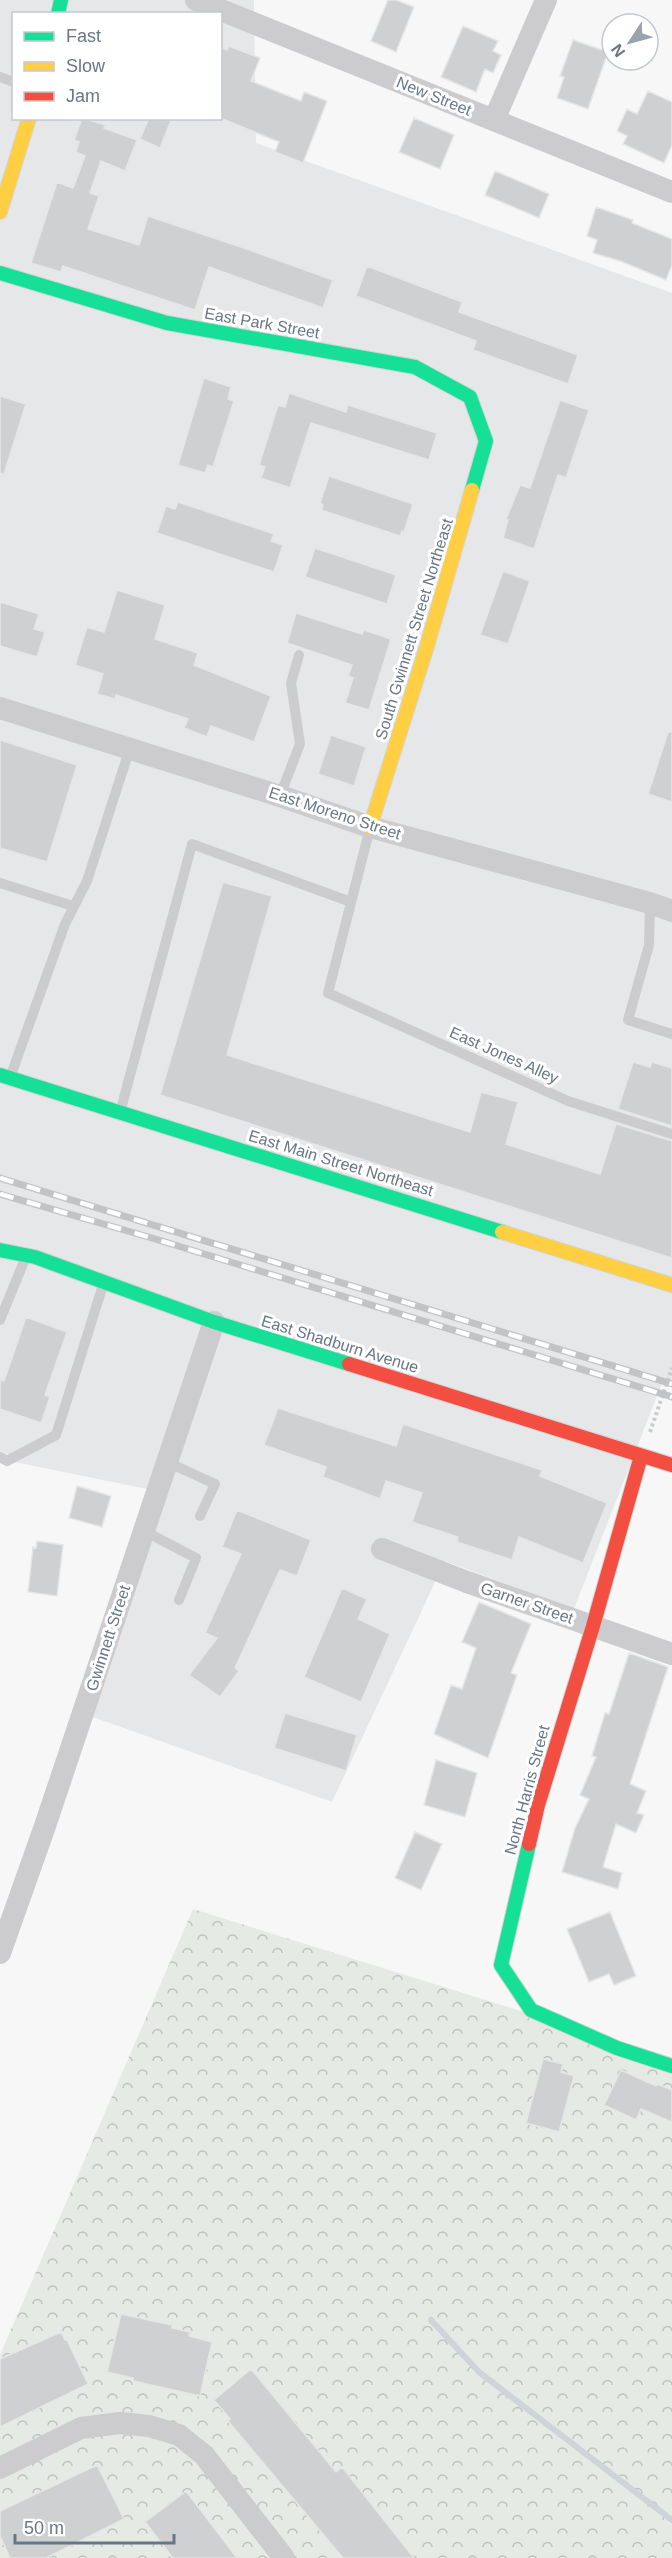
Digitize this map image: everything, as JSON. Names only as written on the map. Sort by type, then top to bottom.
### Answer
[{"type":"street","name":"New Street","points":[[196,0],[672,192]]},
{"type":"street","points":[[494,120],[546,0]]},
{"type":"street","points":[[0,212],[28,120]]},
{"type":"street","name":"East Park Street","points":[[0,273],[167,323],[416,367],[470,397],[486,441]]},
{"type":"street","name":"South Gwinnett Street Northeast","points":[[370,826],[427,646],[486,441]]},
{"type":"street","name":"East Moreno Street","points":[[0,708],[370,826],[672,910]]},
{"type":"street","name":"East Main Street Northeast","points":[[5,1077],[672,1285]]},
{"type":"street","name":"East Shadburn Avenue","points":[[0,1250],[26,1255],[214,1322],[672,1465]]},
{"type":"street","name":"Gwinnett Street","points":[[0,1953],[45,1826],[214,1322]]},
{"type":"street","name":"North Harris Street","points":[[641,1456],[593,1626],[538,1805],[501,1965],[531,2010],[617,2048],[672,2066]]},
{"type":"street","name":"Garner Street","points":[[382,1549],[467,1582],[672,1654]]},
{"type":"street","points":[[0,2469],[81,2428],[120,2423],[149,2426],[179,2435],[204,2455],[284,2558]]},
{"type":"lane","points":[[280,796],[300,744],[291,683],[299,656]]},
{"type":"lane","points":[[5,1077],[65,924],[87,880],[130,748]]},
{"type":"lane","points":[[120,1112],[192,844],[351,902],[370,826]]},
{"type":"lane","points":[[0,882],[74,906]]},
{"type":"lane","name":"East Jones Alley","points":[[351,902],[328,993],[568,1101],[672,1134]]},
{"type":"lane","points":[[650,903],[649,945],[628,1020],[672,1034]]},
{"type":"lane","points":[[0,1320],[26,1255]]},
{"type":"lane","points":[[0,1457],[7,1461],[56,1435],[104,1282]]},
{"type":"lane","points":[[167,1462],[214,1484],[200,1516]]},
{"type":"lane","points":[[144,1531],[196,1558],[179,1600]]},
{"type":"path","points":[[641,1456],[672,1368]]},
{"type":"shaded area","points":[[0,0],[254,0],[256,143],[672,293],[672,1381],[664,1378],[574,1609],[445,1561],[332,1802],[73,1710],[147,1489],[0,1459]]},
{"type":"green space","points":[[193,1909],[672,2058],[672,2558],[0,2558],[0,2355]]},
{"type":"building","points":[[388,0],[396,0],[414,7],[396,52],[371,41]]},
{"type":"building","points":[[463,26],[498,41],[493,51],[501,55],[493,73],[485,69],[476,92],[441,77]]},
{"type":"building","points":[[573,40],[600,49],[601,72],[588,109],[557,98],[564,77],[560,76]]},
{"type":"building","points":[[229,46],[260,58],[251,81],[301,101],[304,92],[327,101],[303,163],[275,152],[279,142],[222,119],[222,48],[227,50]]},
{"type":"building","points":[[648,91],[672,102],[672,145],[664,163],[623,144],[627,136],[617,131],[627,109],[637,114]]},
{"type":"building","points":[[414,118],[454,135],[440,169],[399,152]]},
{"type":"building","points":[[81,120],[89,120],[106,125],[104,128],[137,140],[125,171],[101,161],[90,193],[99,196],[88,229],[139,245],[148,216],[244,248],[333,280],[323,308],[209,267],[195,310],[63,266],[61,272],[31,263],[57,182],[73,188],[85,156],[76,152],[79,142],[74,140]]},
{"type":"building","points":[[148,120],[171,120],[160,148],[140,139]]},
{"type":"building","points":[[495,171],[549,194],[539,218],[485,195]]},
{"type":"building","points":[[596,207],[633,220],[632,223],[672,239],[672,265],[666,280],[620,261],[593,253],[597,240],[587,236]]},
{"type":"building","points":[[367,266],[462,302],[459,312],[578,355],[568,384],[473,350],[476,341],[356,296]]},
{"type":"building","points":[[204,378],[231,387],[228,399],[234,401],[213,467],[208,465],[205,473],[178,465]]},
{"type":"building","points":[[289,393],[346,412],[348,405],[437,433],[429,460],[311,423],[290,488],[261,478],[265,467],[259,465],[278,405],[285,407]]},
{"type":"building","points":[[0,396],[26,404],[4,474],[0,474]]},
{"type":"building","points":[[560,400],[589,410],[566,478],[558,475],[534,549],[503,538],[508,520],[506,519],[520,485],[530,488]]},
{"type":"building","points":[[329,476],[413,504],[404,532],[402,531],[400,536],[321,510],[323,505],[320,503]]},
{"type":"building","points":[[178,502],[274,534],[271,541],[283,545],[274,572],[157,533],[166,506],[175,509]]},
{"type":"building","points":[[315,548],[396,575],[387,604],[305,577]]},
{"type":"building","points":[[503,571],[530,581],[508,644],[480,635]]},
{"type":"building","points":[[117,590],[165,605],[155,639],[198,653],[194,665],[271,696],[254,742],[211,726],[207,737],[184,728],[188,719],[116,695],[115,699],[97,694],[103,674],[75,665],[87,627],[104,632]]},
{"type":"building","points":[[0,602],[39,614],[34,629],[45,632],[37,657],[0,646]]},
{"type":"building","points":[[296,613],[362,634],[364,630],[391,639],[369,710],[345,703],[353,678],[348,676],[352,665],[287,643]]},
{"type":"building","points":[[668,732],[672,732],[672,802],[648,794]]},
{"type":"building","points":[[331,735],[366,747],[354,786],[318,774]]},
{"type":"building","points":[[0,740],[77,765],[47,862],[0,848]]},
{"type":"building","points":[[223,882],[272,896],[227,1055],[470,1132],[481,1092],[518,1102],[506,1144],[600,1174],[616,1124],[672,1141],[672,1258],[160,1095]]},
{"type":"building","points":[[633,1062],[650,1067],[652,1062],[672,1068],[672,1126],[618,1109]]},
{"type":"building","points":[[26,1317],[67,1332],[45,1395],[50,1397],[41,1423],[0,1409],[0,1380],[4,1381]]},
{"type":"building","points":[[278,1408],[396,1446],[403,1424],[542,1470],[540,1476],[607,1503],[583,1563],[519,1537],[512,1560],[457,1542],[458,1537],[412,1522],[422,1493],[386,1481],[380,1499],[323,1477],[326,1467],[264,1445]]},
{"type":"building","points":[[77,1486],[111,1496],[102,1527],[69,1518]]},
{"type":"building","points":[[237,1510],[311,1540],[297,1576],[280,1570],[235,1668],[239,1671],[220,1697],[189,1675],[217,1638],[205,1633],[241,1554],[222,1547]]},
{"type":"building","points":[[37,1541],[63,1545],[57,1596],[28,1592],[33,1547],[36,1548]]},
{"type":"building","points":[[342,1588],[367,1599],[358,1619],[390,1634],[361,1702],[304,1677]]},
{"type":"building","points":[[479,1602],[531,1624],[511,1673],[517,1675],[488,1758],[434,1734],[451,1685],[462,1689],[476,1648],[462,1642]]},
{"type":"building","points":[[629,1653],[668,1667],[630,1784],[646,1791],[637,1813],[644,1815],[636,1833],[616,1824],[603,1867],[622,1873],[618,1889],[562,1872],[575,1828],[589,1799],[580,1795],[596,1757],[592,1756],[605,1713],[609,1714]]},
{"type":"building","points":[[285,1713],[357,1735],[346,1771],[274,1748]]},
{"type":"building","points":[[436,1760],[477,1773],[465,1817],[424,1805]]},
{"type":"building","points":[[415,1832],[442,1844],[421,1890],[395,1878]]},
{"type":"building","points":[[610,1912],[636,1976],[614,1985],[609,1974],[589,1982],[567,1929]]},
{"type":"building","points":[[543,2059],[563,2064],[561,2072],[574,2076],[559,2132],[526,2123]]},
{"type":"building","points":[[621,2070],[656,2086],[657,2084],[672,2090],[672,2122],[641,2109],[636,2120],[604,2105]]},
{"type":"building","points":[[121,2314],[172,2325],[172,2328],[190,2332],[189,2336],[212,2342],[200,2396],[133,2381],[133,2378],[107,2372]]},
{"type":"building","points":[[61,2332],[88,2384],[0,2427],[0,2359]]},
{"type":"building","points":[[251,2369],[336,2472],[342,2467],[414,2558],[343,2558],[228,2421],[230,2419],[214,2400]]},
{"type":"building","points":[[97,2465],[124,2519],[46,2558],[10,2558],[0,2536],[0,2511]]},
{"type":"building","points":[[186,2491],[237,2558],[173,2558],[145,2522]]},
{"type":"waterway","points":[[431,2320],[479,2372],[672,2520]]},
{"type":"railway","points":[[0,1178],[672,1384]]},
{"type":"railway","points":[[0,1194],[152,1238],[672,1397]]},
{"type":"traffic: fast","points":[[58,12],[61,0]]},
{"type":"traffic: fast","points":[[0,273],[167,323],[415,367],[470,397],[486,441],[472,490]]},
{"type":"traffic: fast","points":[[0,1075],[502,1232]]},
{"type":"traffic: fast","points":[[0,1250],[35,1257],[214,1322],[349,1364]]},
{"type":"traffic: fast","points":[[529,1844],[501,1965],[531,2010],[617,2048],[672,2066]]},
{"type":"traffic: slow","points":[[0,212],[28,120]]},
{"type":"traffic: slow","points":[[370,827],[427,646],[472,490]]},
{"type":"traffic: slow","points":[[502,1232],[672,1285]]},
{"type":"traffic: jam","points":[[349,1364],[672,1465]]},
{"type":"traffic: jam","points":[[529,1844],[538,1805],[593,1626],[641,1456]]}]
